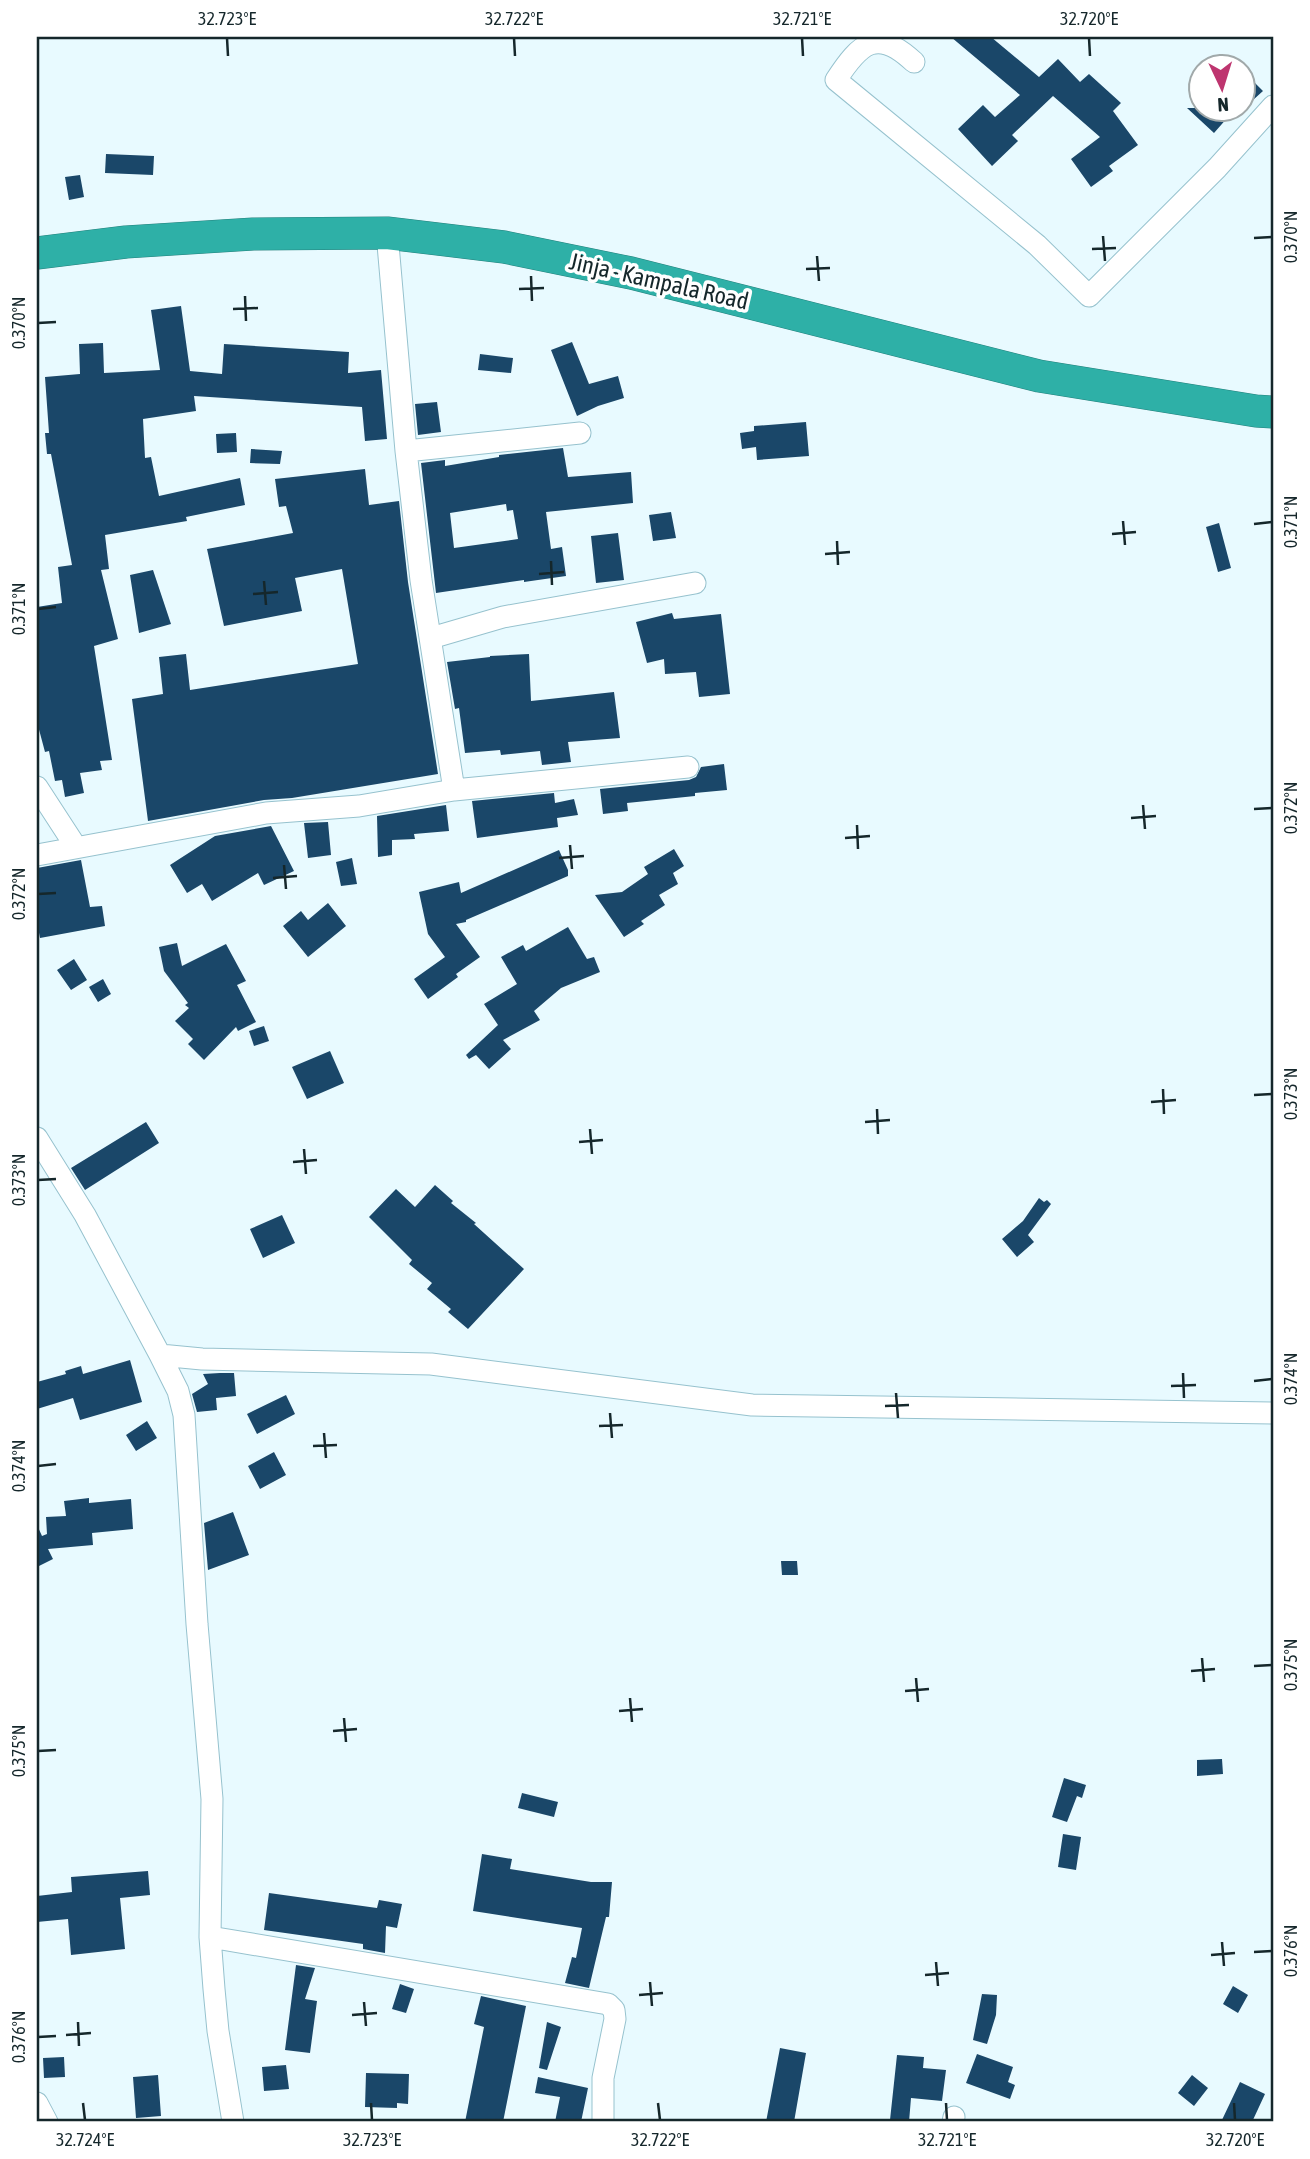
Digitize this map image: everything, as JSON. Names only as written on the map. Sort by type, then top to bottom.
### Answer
[{"type":"highway","name":"Jinja - Kampala Road","points":[[37,253],[126,242],[240,234],[387,233],[504,247],[631,273],[1039,376],[1273,412]]},
{"type":"street","points":[[914,62],[900,49],[884,43],[868,44],[858,49],[836,80],[1037,245],[1089,296],[1217,168],[1273,106]]},
{"type":"street","points":[[387,233],[406,451],[421,580],[454,790]]},
{"type":"street","points":[[406,451],[580,433]]},
{"type":"street","points":[[431,638],[503,617],[695,583]]},
{"type":"street","points":[[37,855],[266,813],[359,806],[454,790],[688,767]]},
{"type":"street","points":[[37,787],[76,848]]},
{"type":"street","points":[[37,1138],[85,1215],[160,1355],[178,1391],[184,1415],[197,1625],[212,1799],[210,1937],[218,2031],[233,2122]]},
{"type":"street","points":[[160,1355],[202,1359],[431,1364],[752,1405],[1273,1413]]},
{"type":"street","points":[[210,1937],[608,2004],[614,2010],[615,2020],[603,2078],[603,2122]]},
{"type":"street","points":[[37,2103],[47,2122]]},
{"type":"building","points":[[951,37],[991,37],[1039,77],[1058,59],[1080,82],[1089,74],[1121,103],[1113,111],[1138,145],[1109,166],[1113,171],[1091,187],[1071,159],[1100,137],[1053,96],[1012,135],[1018,141],[992,166],[958,129],[983,105],[995,117],[1020,95]]},
{"type":"building","points":[[1202,122],[1224,122],[1214,133]]},
{"type":"building","points":[[106,154],[154,156],[153,175],[105,173]]},
{"type":"building","points":[[80,175],[84,197],[69,200],[65,177]]},
{"type":"building","points":[[181,306],[190,371],[222,374],[224,344],[349,352],[348,373],[381,370],[387,439],[365,441],[362,407],[194,396],[196,411],[143,419],[145,458],[151,457],[159,496],[240,478],[245,505],[186,517],[187,521],[105,535],[109,569],[101,570],[118,639],[94,646],[112,760],[100,761],[102,770],[80,773],[84,793],[65,797],[62,780],[55,781],[49,751],[45,752],[37,722],[37,607],[62,603],[58,567],[72,565],[51,454],[47,454],[45,433],[49,433],[45,377],[80,374],[79,344],[103,343],[104,373],[160,370],[151,310]]},
{"type":"building","points":[[572,342],[589,384],[618,376],[624,398],[577,416],[551,350]]},
{"type":"building","points":[[480,354],[513,358],[511,373],[478,370]]},
{"type":"building","points":[[437,402],[441,432],[418,435],[415,404]]},
{"type":"building","points":[[806,422],[809,456],[757,460],[756,447],[742,449],[740,433],[754,431],[754,426]]},
{"type":"building","points":[[236,433],[237,452],[217,453],[216,434]]},
{"type":"building","points":[[563,448],[568,477],[631,472],[633,503],[546,512],[551,549],[562,547],[566,576],[436,593],[421,463],[445,460],[445,466],[499,455]],"holes":[[[506,504],[507,511],[513,510],[518,539],[454,548],[450,513]]]},
{"type":"building","points":[[251,449],[282,451],[280,464],[250,463]]},
{"type":"building","points":[[365,469],[369,505],[399,501],[408,582],[438,774],[292,798],[264,800],[148,821],[132,699],[163,694],[159,657],[186,654],[190,690],[358,664],[342,569],[295,578],[302,611],[224,626],[207,549],[293,533],[286,506],[279,507],[275,479]]},
{"type":"building","points":[[671,512],[676,538],[653,541],[649,515]]},
{"type":"building","points":[[1219,523],[1231,568],[1218,572],[1206,527]]},
{"type":"building","points":[[618,533],[624,580],[596,583],[591,536]]},
{"type":"building","points":[[153,570],[171,624],[139,633],[130,575]]},
{"type":"building","points":[[672,613],[674,619],[721,614],[730,694],[699,697],[696,672],[665,674],[664,659],[647,663],[636,622]]},
{"type":"building","points":[[529,654],[531,701],[614,692],[620,738],[568,742],[571,762],[542,765],[540,751],[501,755],[500,750],[465,753],[459,708],[455,709],[447,662]]},
{"type":"building","points":[[724,764],[727,790],[627,803],[628,811],[603,814],[600,789],[689,780],[696,777],[701,767]]},
{"type":"building","points":[[554,793],[555,803],[574,799],[578,815],[557,818],[558,827],[477,838],[472,801]]},
{"type":"building","points":[[446,805],[449,831],[414,834],[415,839],[392,840],[392,855],[378,857],[377,816]]},
{"type":"building","points":[[328,822],[331,855],[308,858],[304,823]]},
{"type":"building","points":[[271,826],[294,871],[264,885],[258,873],[212,901],[202,884],[187,893],[170,865],[215,836]]},
{"type":"building","points":[[674,849],[684,866],[673,873],[678,884],[659,895],[665,905],[641,921],[644,924],[624,937],[595,895],[622,892],[648,874],[644,867]]},
{"type":"building","points":[[559,850],[568,876],[466,922],[456,924],[480,957],[428,999],[414,979],[445,957],[428,934],[419,892],[459,882],[461,893]]},
{"type":"building","points":[[352,858],[357,884],[341,886],[336,862]]},
{"type":"building","points":[[81,860],[90,907],[102,906],[105,926],[40,938],[37,922],[37,868]]},
{"type":"building","points":[[328,903],[346,926],[308,957],[283,926],[301,911],[308,920]]},
{"type":"building","points":[[568,927],[587,959],[594,957],[600,972],[561,988],[534,1011],[540,1020],[503,1040],[511,1049],[489,1069],[476,1055],[469,1059],[466,1055],[498,1025],[484,1004],[517,984],[501,957],[523,945],[526,951]]},
{"type":"building","points":[[177,943],[182,966],[226,944],[246,981],[237,985],[256,1022],[238,1031],[236,1027],[204,1060],[188,1044],[193,1039],[175,1021],[189,1008],[185,1005],[188,1003],[164,971],[159,947]]},
{"type":"building","points":[[74,959],[87,980],[71,990],[57,970]]},
{"type":"building","points":[[103,979],[111,994],[98,1002],[89,987]]},
{"type":"building","points":[[264,1026],[269,1041],[254,1046],[249,1031]]},
{"type":"building","points":[[330,1051],[344,1083],[307,1099],[292,1067]]},
{"type":"building","points":[[146,1122],[159,1143],[85,1190],[71,1168]]},
{"type":"building","points":[[435,1185],[453,1201],[451,1203],[524,1269],[468,1329],[448,1312],[451,1309],[427,1289],[432,1283],[409,1264],[412,1260],[369,1217],[396,1189],[415,1207]]},
{"type":"building","points":[[1039,1198],[1051,1204],[1028,1235],[1034,1242],[1017,1257],[1002,1239],[1023,1221]]},
{"type":"building","points":[[282,1215],[295,1243],[263,1258],[250,1229]]},
{"type":"building","points":[[130,1360],[142,1402],[80,1420],[73,1398],[37,1409],[37,1382],[66,1374],[65,1371],[81,1366],[83,1374]]},
{"type":"building","points":[[234,1373],[236,1396],[216,1398],[217,1410],[197,1412],[192,1394],[208,1384],[203,1374]]},
{"type":"building","points":[[286,1395],[295,1414],[257,1434],[247,1414]]},
{"type":"building","points":[[147,1421],[157,1438],[136,1451],[126,1435]]},
{"type":"building","points":[[274,1452],[286,1475],[260,1489],[248,1466]]},
{"type":"building","points":[[89,1498],[89,1503],[131,1499],[133,1529],[92,1533],[93,1545],[48,1549],[53,1559],[37,1567],[37,1525],[42,1536],[47,1534],[46,1517],[66,1516],[64,1501]]},
{"type":"building","points":[[233,1512],[249,1555],[208,1570],[204,1523]]},
{"type":"building","points":[[781,1561],[797,1561],[798,1575],[782,1575]]},
{"type":"building","points":[[1222,1759],[1223,1774],[1197,1776],[1197,1760]]},
{"type":"building","points":[[1064,1778],[1086,1785],[1082,1798],[1077,1796],[1067,1822],[1052,1817]]},
{"type":"building","points":[[522,1793],[558,1802],[554,1817],[518,1808]]},
{"type":"building","points":[[1063,1834],[1081,1837],[1076,1870],[1058,1867]]},
{"type":"building","points":[[482,1854],[512,1859],[510,1869],[591,1882],[612,1882],[609,1917],[606,1917],[589,1988],[565,1983],[572,1957],[576,1958],[582,1928],[473,1911]]},
{"type":"building","points":[[148,1871],[150,1895],[120,1898],[125,1949],[71,1955],[68,1919],[37,1922],[37,1896],[72,1892],[71,1877]]},
{"type":"building","points":[[269,1893],[377,1908],[379,1900],[402,1904],[397,1928],[386,1926],[385,1953],[363,1949],[363,1944],[264,1930]]},
{"type":"building","points":[[296,1965],[315,1968],[305,1999],[317,2001],[310,2053],[285,2050]]},
{"type":"building","points":[[400,1984],[414,1989],[406,2013],[392,2009]]},
{"type":"building","points":[[1233,1986],[1248,1995],[1238,2013],[1223,2004]]},
{"type":"building","points":[[982,1994],[997,1995],[996,2015],[987,2044],[973,2040]]},
{"type":"building","points":[[481,1996],[526,2006],[503,2122],[465,2122],[484,2027],[474,2024]]},
{"type":"building","points":[[547,2022],[561,2027],[547,2070],[539,2068]]},
{"type":"building","points":[[780,2048],[806,2053],[794,2122],[766,2122]]},
{"type":"building","points":[[977,2054],[1013,2067],[1008,2082],[1015,2085],[1010,2099],[966,2083]]},
{"type":"building","points":[[897,2055],[924,2057],[923,2068],[946,2070],[942,2101],[911,2098],[909,2122],[890,2120]]},
{"type":"building","points":[[64,2057],[65,2077],[44,2078],[43,2058]]},
{"type":"building","points":[[286,2065],[289,2089],[264,2091],[262,2067]]},
{"type":"building","points":[[366,2073],[409,2074],[408,2104],[397,2103],[397,2108],[365,2107]]},
{"type":"building","points":[[158,2075],[161,2116],[136,2118],[133,2077]]},
{"type":"building","points":[[1192,2075],[1208,2088],[1194,2106],[1178,2093]]},
{"type":"building","points":[[538,2077],[588,2088],[581,2122],[555,2122],[560,2097],[535,2093]]},
{"type":"building","points":[[1240,2082],[1265,2094],[1252,2122],[1221,2122]]}]
